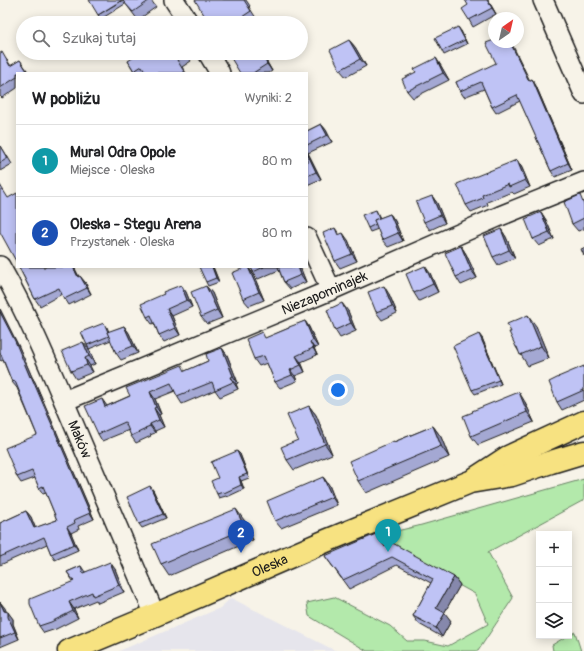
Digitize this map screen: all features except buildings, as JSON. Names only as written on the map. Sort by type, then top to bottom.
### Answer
[{"type":"main road","name":"Oleska","points":[[69,651],[470,482],[508,457],[584,422]]},
{"type":"main road","name":"Oleska","points":[[470,482],[512,475],[584,452]]},
{"type":"street","points":[[174,0],[184,16]]},
{"type":"street","points":[[543,0],[584,94]]},
{"type":"street","points":[[212,60],[219,72]]},
{"type":"street","name":"Niezapominajek","points":[[64,401],[331,290],[500,216],[584,182]]},
{"type":"street","points":[[308,240],[331,290]]},
{"type":"street","name":"Maków","points":[[0,266],[34,332],[155,615]]},
{"type":"shaded area","points":[[231,598],[336,651],[119,651],[220,608]]},
{"type":"green space","points":[[584,479],[584,500],[488,552],[513,598],[478,651],[367,651],[309,616],[307,603],[334,597],[390,626],[407,641],[425,641],[448,646],[488,624],[475,594],[395,550],[388,533],[418,526]]},
{"type":"green space","points":[[575,632],[581,651],[553,651],[552,645],[562,639],[572,639],[572,634]]},
{"type":"place","name":"Mural Odra Opole","points":[[388,552]]},
{"type":"place","name":"Oleska - Stegu Arena","points":[[241,553]]}]
